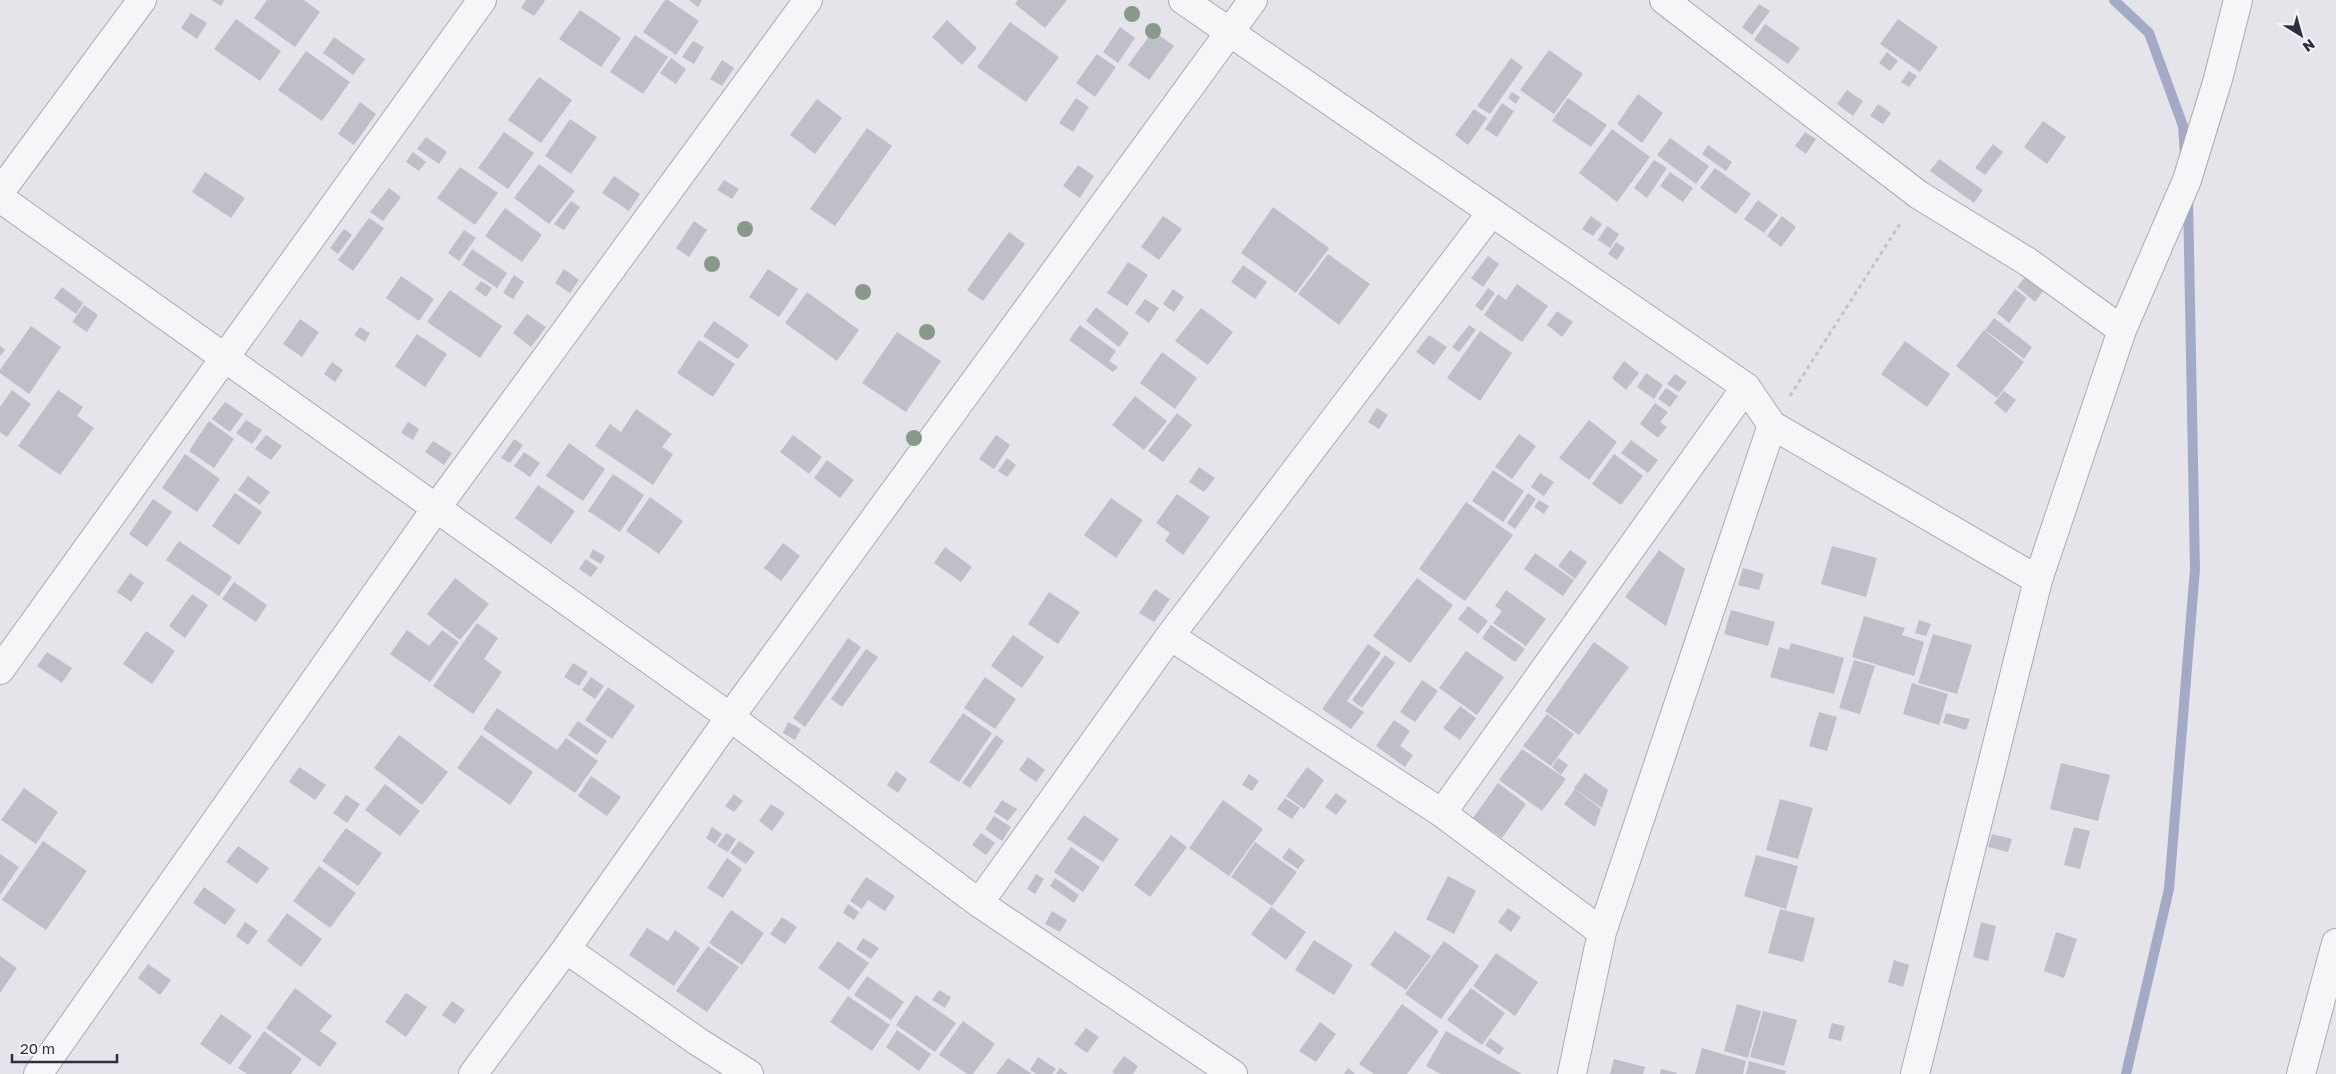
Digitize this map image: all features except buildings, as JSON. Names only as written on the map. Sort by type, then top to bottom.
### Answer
[{"type":"street","points":[[0,192],[142,0]]},
{"type":"street","points":[[0,670],[482,0]]},
{"type":"street","points":[[38,1074],[437,507],[808,0]]},
{"type":"street","points":[[1183,0],[1491,214],[1746,387],[1772,425],[2038,580]]},
{"type":"street","points":[[473,1074],[566,949],[730,717],[1253,0]]},
{"type":"street","points":[[1664,0],[1919,195],[2028,262],[2122,330]]},
{"type":"street","points":[[1914,1074],[2038,580],[2122,330],[2186,180],[2218,79],[2238,0]]},
{"type":"street","points":[[0,198],[730,717],[979,903],[1233,1074]]},
{"type":"street","points":[[979,903],[1170,636],[1491,214]]},
{"type":"street","points":[[1442,813],[1746,387]]},
{"type":"street","points":[[1572,1074],[1602,932],[1772,425]]},
{"type":"street","points":[[1170,636],[1442,813],[1602,932]]},
{"type":"street","points":[[2301,1074],[2336,944]]},
{"type":"street","points":[[566,949],[697,1041],[749,1074]]},
{"type":"path","points":[[1772,425],[1919,195]]},
{"type":"waterway","points":[[2114,0],[2149,33],[2183,126],[2185,155]]},
{"type":"waterway","points":[[2126,1074],[2169,889],[2195,569],[2188,197]]}]
